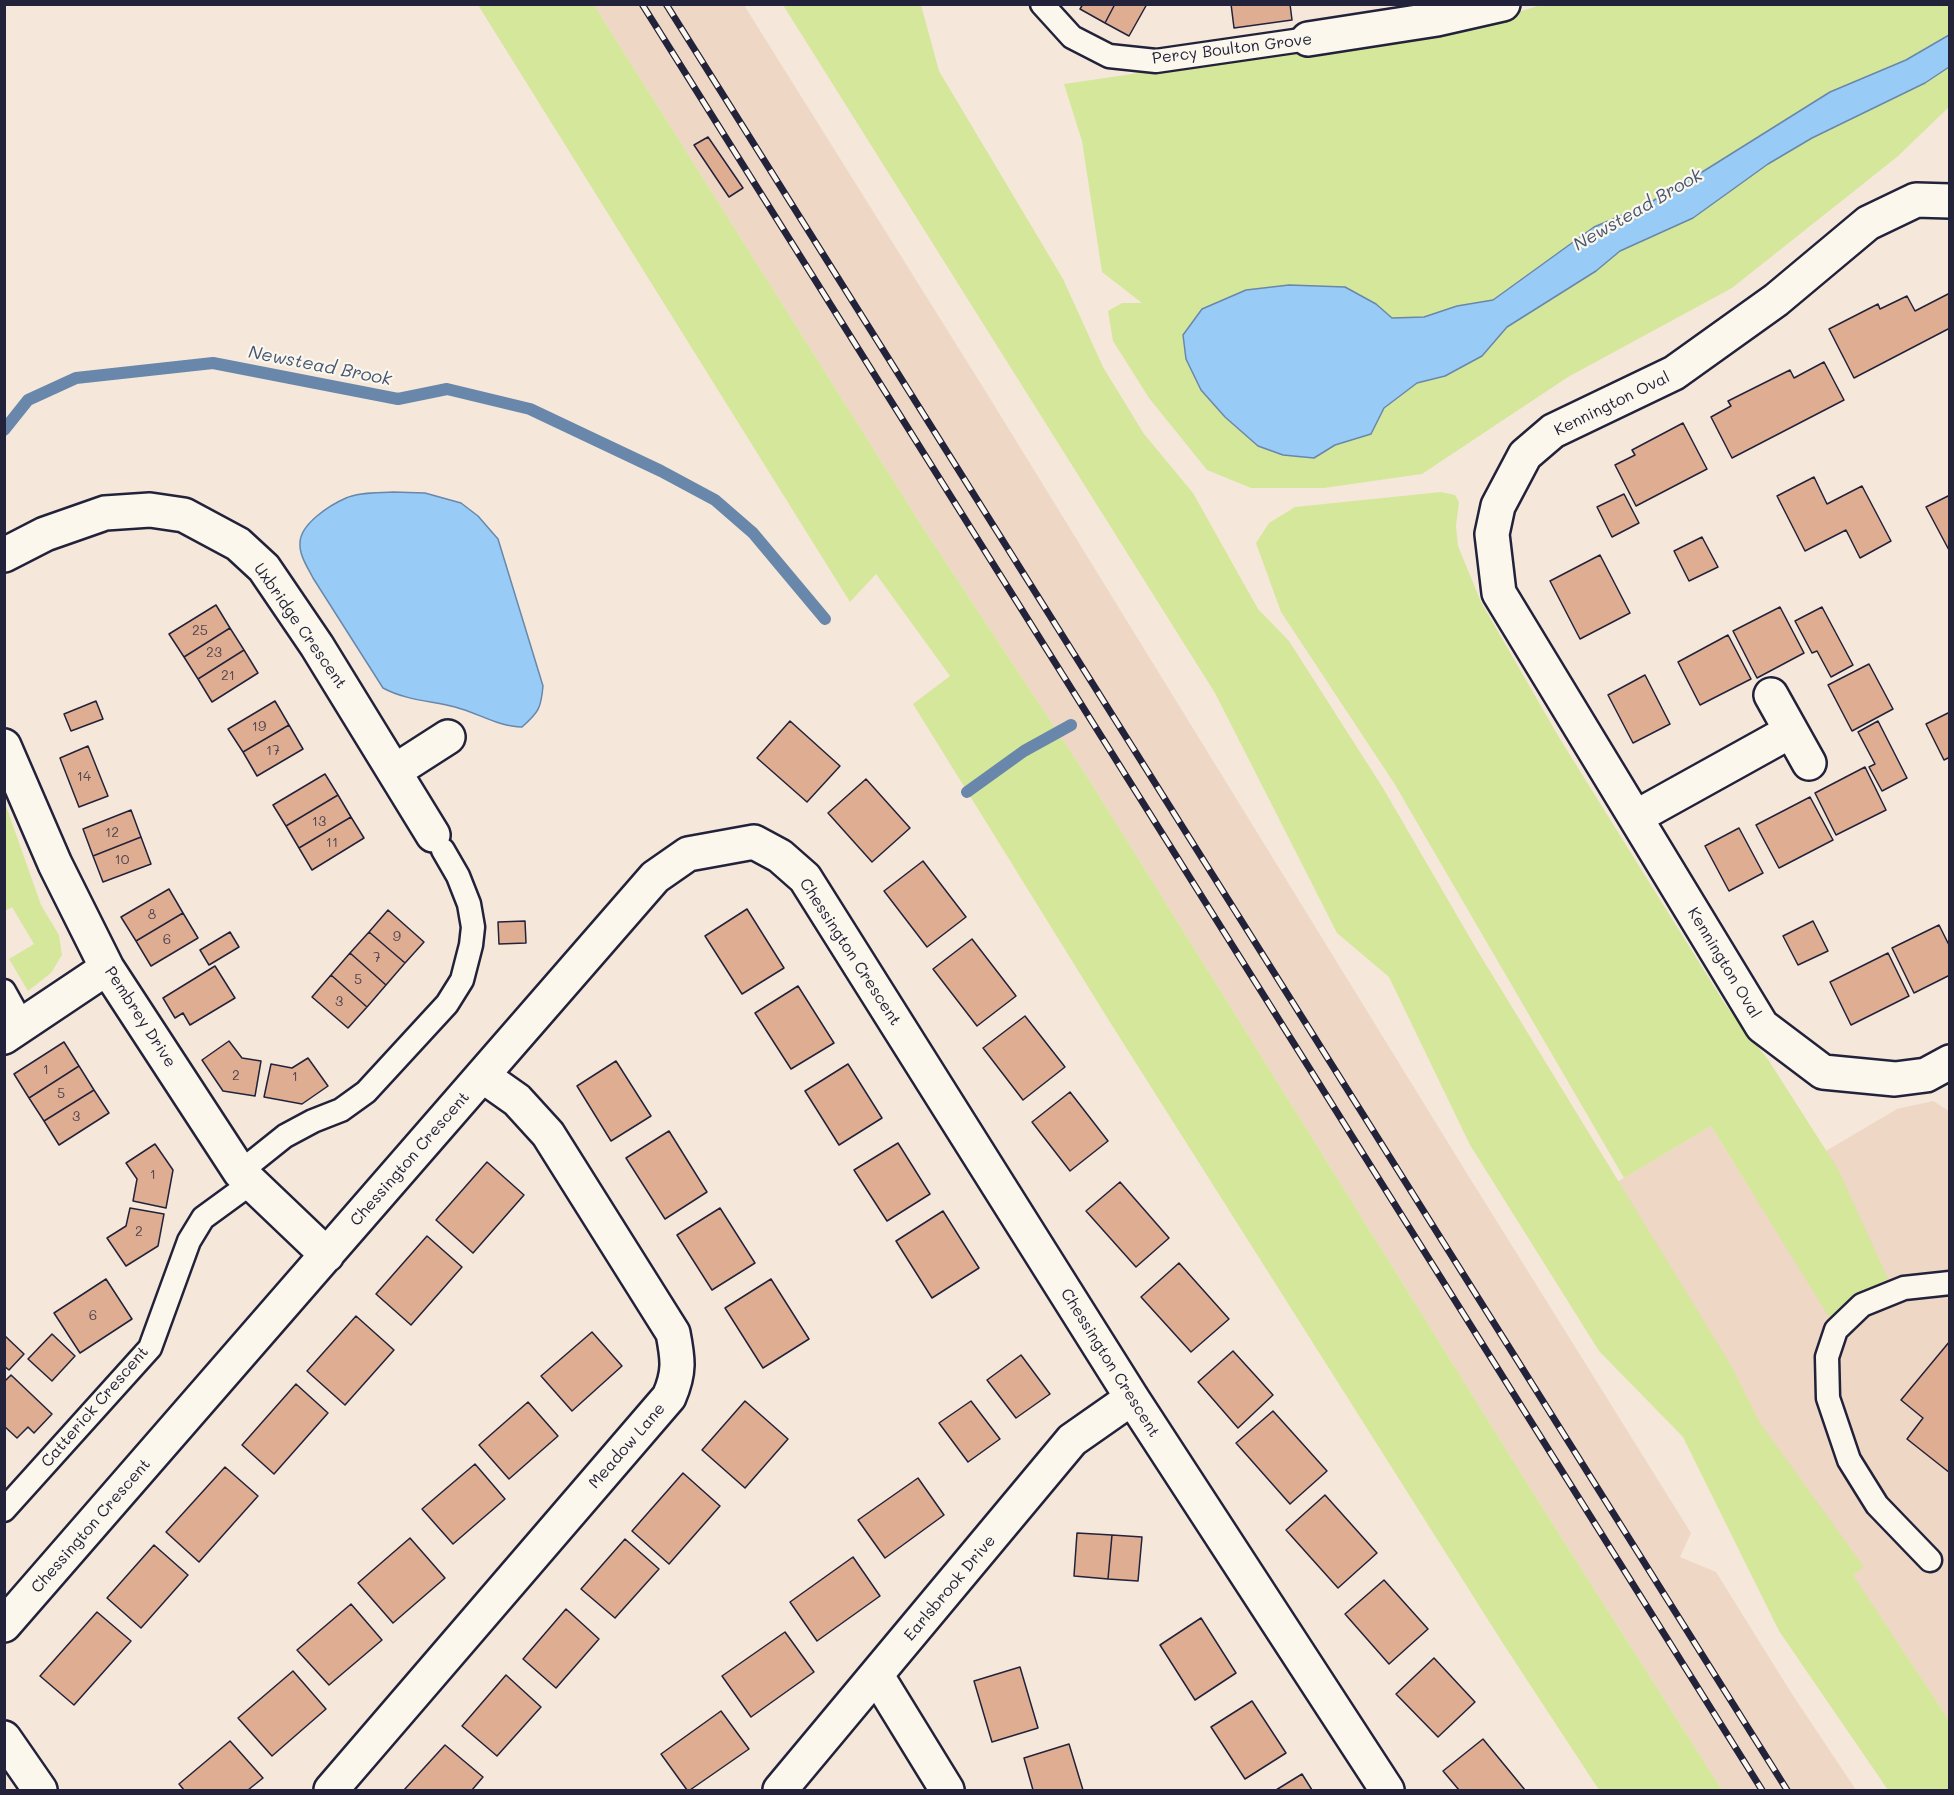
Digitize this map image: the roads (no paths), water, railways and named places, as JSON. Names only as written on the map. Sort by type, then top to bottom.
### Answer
[{"type":"street","name":"Percy Boulton Grove","points":[[1308,39],[1366,17],[1437,19],[1503,4]]},
{"type":"street","name":"Kennington Oval","points":[[1950,201],[1916,200],[1868,223],[1776,300],[1674,373],[1553,431],[1525,455],[1498,506],[1492,534],[1499,593],[1762,1026],[1823,1072],[1895,1079],[1926,1075],[1950,1062]]},
{"type":"street","name":"Uxbridge Crescent","points":[[4,555],[45,534],[105,513],[150,510],[184,514],[238,544],[264,568],[317,646],[438,842]]},
{"type":"street","points":[[1771,695],[1809,763]]},
{"type":"street","points":[[1636,817],[1791,731]]},
{"type":"street","points":[[395,771],[448,737]]},
{"type":"street","name":"Pembrey Drive","points":[[4,746],[55,864],[107,968],[245,1178],[327,1255]]},
{"type":"street","name":"Chessington Crescent","points":[[4,1625],[655,877],[688,854],[754,843],[780,856],[806,878],[1132,1398],[1387,1791]]},
{"type":"street","points":[[14,1031],[107,968]]},
{"type":"street","name":"Meadow Lane","points":[[331,1791],[669,1397],[675,1382],[678,1362],[672,1333],[548,1134],[517,1100],[483,1076]]},
{"type":"street","name":"Earlsbrook Drive","points":[[780,1791],[1072,1440],[1132,1398]]},
{"type":"street","points":[[877,1676],[947,1791]]},
{"type":"street","points":[[4,1738],[40,1791]]},
{"type":"lane","name":"Percy Boulton Grove","points":[[1042,4],[1072,37],[1109,56],[1156,61],[1308,39]]},
{"type":"lane","name":"Uxbridge Crescent","points":[[245,1178],[285,1136],[312,1121],[340,1110],[366,1092],[447,1004],[462,980],[471,945],[472,927],[469,904],[458,876],[438,842]]},
{"type":"lane","points":[[4,991],[14,1031]]},
{"type":"lane","name":"Catterick Crescent","points":[[4,1510],[150,1348],[189,1241],[203,1218],[245,1178]]},
{"type":"lane","points":[[1930,1560],[1877,1505],[1849,1460],[1828,1398],[1827,1357],[1836,1330],[1862,1305],[1904,1288],[1950,1283]]},
{"type":"water","points":[[1949,35],[1949,67],[1925,83],[1812,138],[1768,164],[1693,218],[1620,251],[1596,271],[1507,327],[1482,356],[1445,376],[1417,383],[1384,408],[1371,434],[1335,445],[1314,458],[1283,455],[1258,446],[1225,417],[1201,390],[1186,359],[1183,335],[1202,309],[1246,290],[1289,285],[1345,287],[1376,304],[1392,318],[1424,317],[1457,306],[1493,300],[1594,227],[1644,206],[1830,92],[1906,60]]},
{"type":"water","points":[[393,492],[425,493],[461,503],[478,516],[498,539],[543,686],[538,709],[522,727],[505,725],[455,707],[409,698],[383,688],[313,578],[300,548],[301,536],[310,522],[332,505],[351,496]]},
{"type":"waterway","name":"Newstead Brook","points":[[4,430],[28,400],[76,378],[213,363],[398,399],[447,389],[530,409],[661,471],[715,500],[753,533],[825,619]]},
{"type":"waterway","name":"Newstead Brook","points":[[967,792],[1024,751],[1071,725]]},
{"type":"railway","points":[[642,4],[1762,1790]]},
{"type":"railway","points":[[666,4],[1787,1790]]}]
